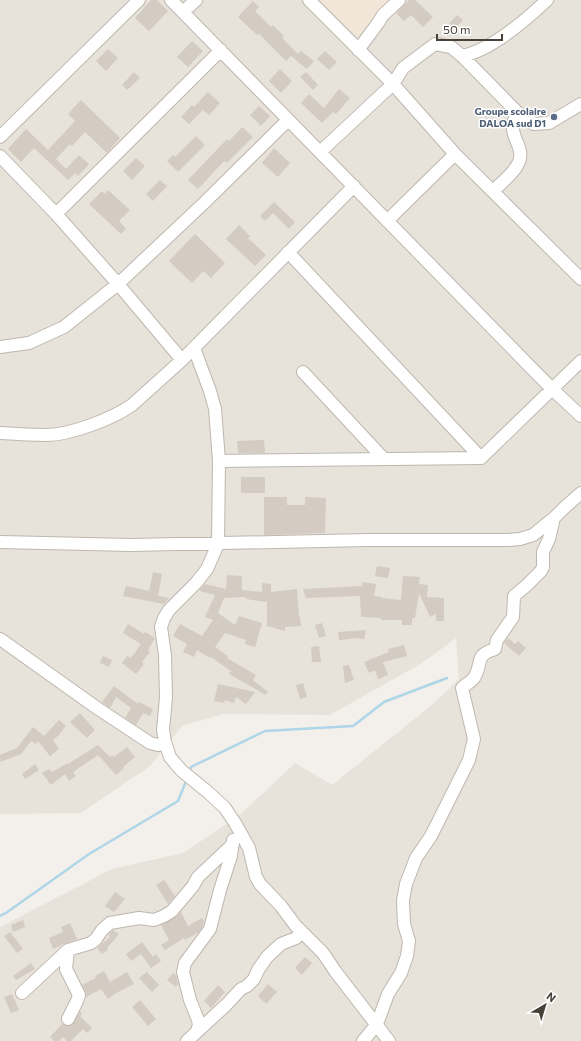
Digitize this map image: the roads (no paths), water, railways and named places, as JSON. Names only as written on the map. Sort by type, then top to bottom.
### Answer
[{"type":"street","points":[[0,137],[139,0]]},
{"type":"street","points":[[171,0],[552,390],[581,416]]},
{"type":"street","points":[[183,12],[196,0]]},
{"type":"street","points":[[309,0],[393,84],[454,154],[581,279]]},
{"type":"street","points":[[358,50],[383,15],[399,0]]},
{"type":"street","points":[[462,56],[472,54],[510,31],[529,17],[547,0]]},
{"type":"street","points":[[320,152],[393,84],[403,68],[435,44],[451,47],[462,56],[518,113],[534,124],[549,123],[581,104]]},
{"type":"street","points":[[56,214],[221,50]]},
{"type":"street","points":[[493,191],[508,177],[519,163],[521,150],[515,137],[512,124],[518,113]]},
{"type":"street","points":[[0,347],[29,344],[64,327],[118,284],[204,203],[288,120]]},
{"type":"street","points":[[387,220],[454,154]]},
{"type":"street","points":[[0,156],[56,214],[118,284],[182,360]]},
{"type":"street","points":[[0,433],[47,435],[63,434],[113,416],[132,405],[182,360],[354,186]]},
{"type":"street","points":[[288,252],[481,458]]},
{"type":"street","points":[[194,348],[215,409],[219,461],[218,544],[207,569],[196,583],[169,610],[161,627],[165,655],[166,697],[163,730],[165,742],[170,757],[182,771],[225,808],[249,848],[256,877],[260,884],[281,906],[299,929],[323,953],[335,971],[389,1041]]},
{"type":"street","points":[[219,461],[481,458],[581,362]]},
{"type":"street","points":[[303,372],[384,459]]},
{"type":"street","points":[[0,545],[218,544],[367,540],[520,539],[533,535],[581,493]]},
{"type":"street","points":[[363,1041],[377,1024],[388,994],[401,973],[407,956],[409,940],[404,924],[403,900],[406,884],[416,858],[431,836],[469,760],[474,738],[462,688],[465,684],[473,680],[478,670],[480,657],[486,652],[495,649],[497,640],[513,617],[514,596],[541,571],[543,567],[543,552],[549,539],[554,518]]},
{"type":"street","points":[[0,639],[97,708],[150,743],[158,745],[165,742]]},
{"type":"street","points":[[197,1031],[198,1020],[190,1000],[183,972],[185,963],[210,929],[220,890],[228,869],[235,823]]},
{"type":"street","points":[[22,993],[68,950],[91,943],[110,923],[139,918],[154,920],[172,911],[203,872],[233,844]]},
{"type":"street","points":[[187,1041],[226,1005],[240,989],[247,986],[254,979],[267,957],[281,944],[296,938],[299,934],[299,929]]},
{"type":"street","points":[[68,950],[66,969],[79,995],[78,1001],[68,1019]]},
{"type":"waterway","points":[[189,773],[191,767],[265,731],[353,726],[384,702],[447,678]]},
{"type":"waterway","points":[[0,916],[89,854],[178,801],[187,779]]},
{"type":"place","name":"Groupe scolaire DALOA sud D1","points":[[554,117]]}]
